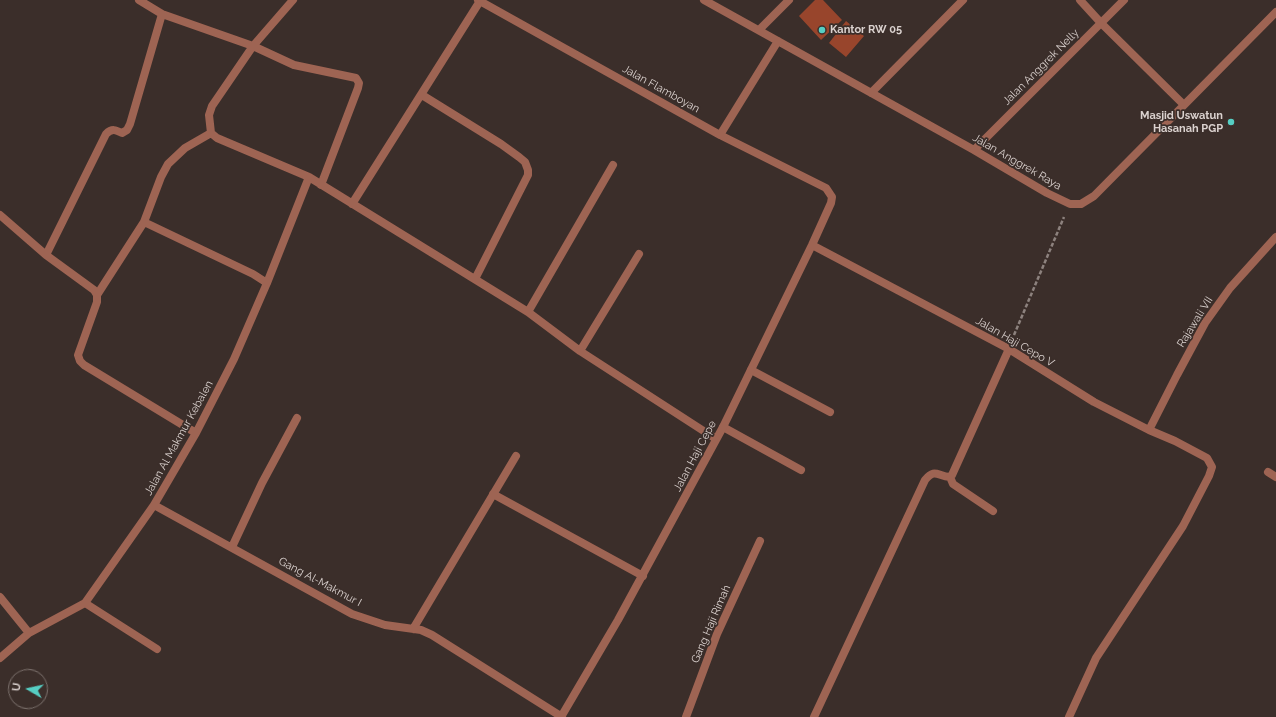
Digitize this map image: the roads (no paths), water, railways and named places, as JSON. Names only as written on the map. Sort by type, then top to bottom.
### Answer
[{"type":"street","points":[[139,0],[162,14],[253,46],[294,65],[356,78],[359,83],[321,185]]},
{"type":"street","points":[[293,0],[253,46],[212,106],[209,115],[211,133],[216,138],[309,178],[321,185],[528,312],[580,351],[716,440]]},
{"type":"street","name":"Jalan Anggrek Raya","points":[[704,0],[974,150],[1047,193],[1070,204],[1081,204],[1094,196],[1184,105]]},
{"type":"street","points":[[759,30],[789,0]]},
{"type":"street","points":[[871,93],[963,0]]},
{"type":"street","points":[[1080,0],[1101,23],[1184,105],[1274,17]]},
{"type":"street","name":"Jalan Anggrek Nelly","points":[[974,150],[1124,0]]},
{"type":"street","points":[[352,204],[422,95],[479,1]]},
{"type":"street","name":"Jalan Flamboyan","points":[[479,1],[720,135],[826,188],[832,197]]},
{"type":"street","points":[[46,255],[106,134],[110,130],[114,129],[122,133],[127,130],[130,124],[162,14]]},
{"type":"street","points":[[720,135],[778,41]]},
{"type":"street","points":[[422,95],[501,144],[522,159],[528,170],[528,175],[475,279]]},
{"type":"street","points":[[97,295],[144,222],[161,177],[168,164],[185,148],[211,133]]},
{"type":"street","points":[[528,312],[613,165]]},
{"type":"street","name":"Jalan Al Makmur Kebalen","points":[[0,658],[29,633],[84,603],[154,505],[196,433],[234,359],[267,283],[309,178]]},
{"type":"street","name":"Jalan Haji Cepe","points":[[561,717],[643,576],[723,427],[812,245],[831,203],[832,197]]},
{"type":"street","points":[[0,215],[46,255],[94,290],[97,295],[97,302],[78,355],[80,361],[84,365],[196,433]]},
{"type":"street","points":[[144,222],[253,274],[267,283]]},
{"type":"street","name":"Rajawali VII","points":[[1149,430],[1205,323],[1230,288],[1276,237]]},
{"type":"street","name":"Jalan Haji Cepo V","points":[[812,245],[1009,349],[1094,402],[1207,458],[1212,467],[1209,476],[1183,526],[1096,658],[1068,717]]},
{"type":"street","points":[[580,351],[639,254]]},
{"type":"street","points":[[950,478],[1009,349]]},
{"type":"street","points":[[751,370],[830,412]]},
{"type":"street","points":[[232,547],[262,483],[297,418]]},
{"type":"street","points":[[723,427],[801,470]]},
{"type":"street","points":[[413,629],[516,456]]},
{"type":"street","points":[[1268,472],[1276,477]]},
{"type":"street","points":[[814,717],[925,480],[930,474],[935,473],[950,478]]},
{"type":"street","points":[[950,478],[953,484],[993,511]]},
{"type":"street","points":[[493,494],[643,576]]},
{"type":"street","name":"Gang Al-Makmur I","points":[[154,505],[352,614],[385,625],[421,630],[432,635],[561,717]]},
{"type":"street","name":"Gang Haji Rimah","points":[[686,717],[717,634],[760,541]]},
{"type":"street","points":[[0,597],[29,633]]},
{"type":"street","points":[[84,603],[157,649]]},
{"type":"place","name":"Kantor RW 05","points":[[822,30]]},
{"type":"place","name":"Masjid Uswatun Hasanah PGP","points":[[1231,122]]}]
